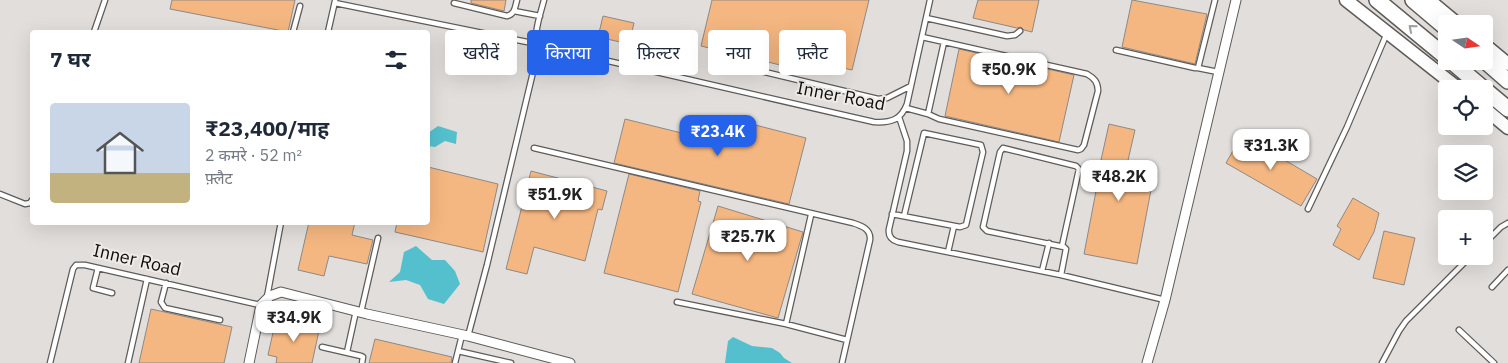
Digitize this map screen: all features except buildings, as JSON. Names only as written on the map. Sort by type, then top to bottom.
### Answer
[{"type":"highway","points":[[1378,0],[1438,50]]},
{"type":"highway","points":[[1413,0],[1438,21]]},
{"type":"highway","points":[[1493,68],[1508,81]]},
{"type":"highway","points":[[1462,70],[1473,80]]},
{"type":"highway","points":[[1493,96],[1508,109]]},
{"type":"main road","points":[[1346,0],[1448,80]]},
{"type":"main road","points":[[1429,0],[1447,15]]},
{"type":"main road","points":[[1493,52],[1508,64]]},
{"type":"main road","points":[[1493,116],[1508,128]]},
{"type":"street","points":[[1147,363],[1165,300],[1236,0]]},
{"type":"street","name":"Inner Road","points":[[264,302],[275,293],[288,293],[358,312],[465,336],[570,363]]},
{"type":"street","points":[[249,363],[264,302]]},
{"type":"lane","points":[[95,30],[105,0]]},
{"type":"lane","points":[[454,3],[507,16],[511,15],[514,11],[517,0]]},
{"type":"lane","points":[[537,30],[544,0]]},
{"type":"lane","name":"Inner Road","points":[[609,61],[874,122],[889,123],[899,117],[906,108],[930,0]]},
{"type":"lane","points":[[1198,68],[1215,0]]},
{"type":"lane","points":[[328,30],[335,1],[527,42]]},
{"type":"lane","points":[[294,30],[300,6]]},
{"type":"lane","points":[[514,11],[540,16]]},
{"type":"lane","points":[[926,18],[1007,36],[1015,35],[1020,31]]},
{"type":"lane","points":[[1308,209],[1347,127],[1388,32]]},
{"type":"lane","points":[[906,108],[939,119],[1078,150],[1084,145],[1098,91],[1098,86],[1094,79],[1087,74],[922,37]]},
{"type":"lane","points":[[928,114],[944,42]]},
{"type":"lane","points":[[1116,50],[1218,72]]},
{"type":"lane","points":[[769,73],[878,100],[887,98],[911,86]]},
{"type":"lane","points":[[455,363],[487,265],[532,75]]},
{"type":"lane","points":[[899,117],[907,141],[907,153],[888,233],[892,240],[1042,271],[1165,300]]},
{"type":"lane","points":[[892,214],[960,228],[966,225],[983,147],[977,143],[924,133],[917,155],[904,216]]},
{"type":"lane","points":[[534,148],[812,215],[853,223],[868,230],[871,235],[842,363]]},
{"type":"lane","points":[[1060,275],[1066,249],[1062,246],[984,229],[1000,152],[1003,148],[1076,166],[1080,169],[1062,246]]},
{"type":"lane","points":[[907,153],[917,155]]},
{"type":"lane","points":[[0,194],[25,204],[30,203]]},
{"type":"lane","points":[[786,324],[812,215]]},
{"type":"lane","points":[[1493,235],[1501,227],[1508,224]]},
{"type":"lane","points":[[264,302],[280,225]]},
{"type":"lane","points":[[948,252],[954,226]]},
{"type":"lane","points":[[347,352],[378,238]]},
{"type":"lane","points":[[1042,271],[1049,243]]},
{"type":"lane","name":"Inner Road","points":[[50,363],[73,269],[79,264],[166,284],[264,302]]},
{"type":"lane","points":[[1382,363],[1406,321],[1463,265]]},
{"type":"lane","points":[[98,268],[93,288],[112,293]]},
{"type":"lane","points":[[1492,287],[1508,270]]},
{"type":"lane","points":[[128,363],[147,279]]},
{"type":"lane","points":[[166,284],[161,302],[165,308],[220,320]]},
{"type":"lane","points":[[677,302],[786,324],[847,340]]},
{"type":"lane","points":[[1459,330],[1494,363]]},
{"type":"lane","points":[[322,347],[361,356],[363,357],[362,363]]},
{"type":"lane","points":[[458,351],[511,363]]},
{"type":"water","points":[[438,126],[457,132],[456,144],[445,141],[435,147],[430,146],[430,132]]},
{"type":"water","points":[[416,246],[432,260],[445,260],[455,271],[460,284],[444,304],[428,299],[420,285],[406,280],[389,282],[400,272],[404,252]]},
{"type":"water","points":[[733,337],[752,346],[772,348],[792,363],[725,363],[728,341]]}]
